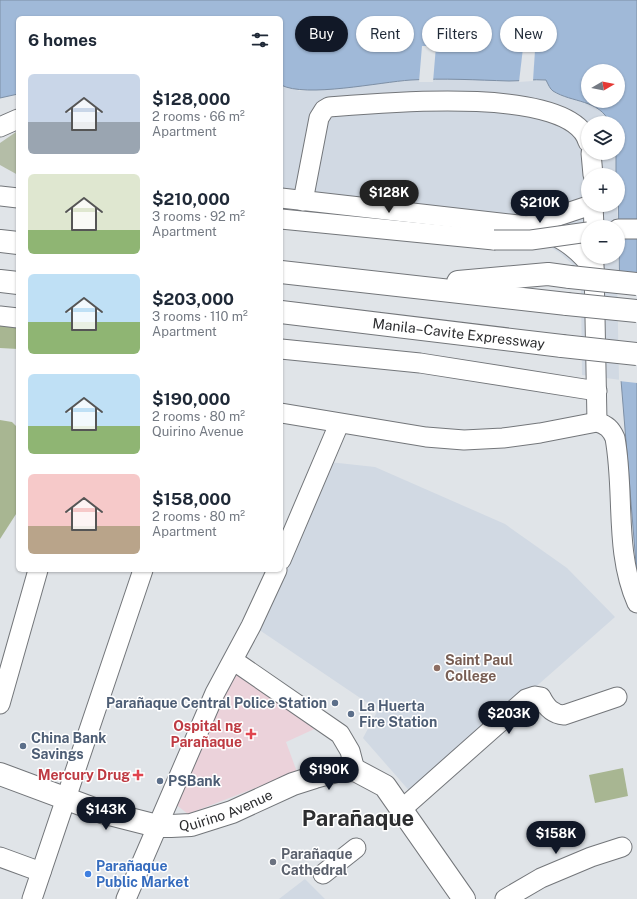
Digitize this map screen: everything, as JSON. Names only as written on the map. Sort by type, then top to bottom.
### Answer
[{"type":"main road","points":[[0,241],[16,243]]},
{"type":"main road","points":[[283,272],[637,311]]},
{"type":"main road","points":[[407,286],[548,274],[637,284]]},
{"type":"main road","points":[[0,281],[16,282]]},
{"type":"main road","name":"Manila–Cavite Expressway","points":[[283,312],[637,354]]},
{"type":"main road","points":[[355,770],[384,786],[402,809],[464,899]]},
{"type":"main road","name":"Quirino Avenue","points":[[0,774],[102,812],[157,826],[191,825],[232,812],[293,784],[337,771],[355,770]]},
{"type":"street","points":[[303,201],[319,118],[324,110],[329,107],[385,103],[507,103],[531,107],[570,120],[581,129]]},
{"type":"street","points":[[0,127],[16,120]]},
{"type":"street","points":[[0,196],[16,198]]},
{"type":"street","points":[[283,198],[528,226],[549,234],[576,248],[581,252]]},
{"type":"street","points":[[528,226],[581,209]]},
{"type":"street","points":[[283,218],[494,240],[531,240],[581,233]]},
{"type":"street","points":[[625,229],[637,229]]},
{"type":"street","points":[[594,264],[597,422]]},
{"type":"street","points":[[0,316],[16,318]]},
{"type":"street","points":[[283,348],[420,363],[597,391]]},
{"type":"street","points":[[283,413],[426,437],[464,440],[503,438],[540,433],[597,422],[604,424],[611,430],[615,438],[624,557],[630,588],[637,604]]},
{"type":"street","points":[[283,555],[340,424]]},
{"type":"street","points":[[0,704],[37,572]]},
{"type":"street","points":[[32,899],[67,800],[142,572]]},
{"type":"street","points":[[126,899],[220,682],[251,626],[276,572]]},
{"type":"street","points":[[240,665],[340,734],[350,751],[355,770]]},
{"type":"street","points":[[402,809],[526,699],[535,696],[540,697],[546,706],[556,714],[564,715],[617,697]]},
{"type":"street","points":[[506,899],[541,878],[591,857],[622,847]]},
{"type":"street","points":[[323,874],[356,848]]},
{"type":"street","points":[[0,857],[41,872]]},
{"type":"shaded area","points":[[411,80],[546,80],[552,90],[581,101],[581,108],[598,108],[606,116],[581,116],[581,160],[616,160],[616,168],[581,168],[581,212],[617,212],[618,220],[581,220],[581,264],[618,264],[621,380],[582,375],[581,291],[577,272],[572,264],[561,254],[534,236],[283,205],[283,86],[300,91]]},
{"type":"shaded area","name":"Saint Paul College","points":[[329,462],[375,467],[505,524],[567,568],[615,617],[413,795],[363,738],[378,710],[255,627],[280,572],[283,572],[283,565]]},
{"type":"shaded area","name":"Ospital ng Parañaque","points":[[233,666],[321,726],[286,742],[297,772],[188,814],[170,800]]},
{"type":"shaded area","points":[[305,879],[325,899],[279,899]]},
{"type":"green space","points":[[16,132],[16,174],[0,165],[0,143]]},
{"type":"green space","points":[[0,324],[16,326],[16,349],[0,348]]},
{"type":"green space","points":[[0,420],[12,422],[16,426],[16,514],[0,539]]},
{"type":"green space","points":[[623,768],[628,796],[595,803],[589,775]]},
{"type":"water","points":[[0,0],[637,0],[637,576],[621,380],[619,264],[625,264],[625,220],[619,220],[619,212],[625,212],[625,168],[616,168],[616,160],[625,160],[625,116],[606,116],[596,108],[625,108],[625,64],[581,64],[581,101],[568,98],[553,91],[546,80],[509,81],[423,79],[325,90],[292,89],[283,86],[283,16],[16,16],[16,94],[0,98]]},
{"type":"pier","points":[[422,46],[422,52],[436,52],[433,82],[419,82]]},
{"type":"pier","points":[[523,52],[535,52],[533,81],[519,82]]},
{"type":"pier","points":[[617,274],[637,276],[637,383],[619,381]]},
{"type":"place","name":"Saint Paul College","points":[[437,668]]},
{"type":"place","name":"Parañaque Central Police Station","points":[[335,703]]},
{"type":"place","name":"La Huerta Fire Station","points":[[351,714]]},
{"type":"place","name":"Ospital ng Parañaque","points":[[251,734]]},
{"type":"place","name":"China Bank Savings","points":[[23,746]]},
{"type":"place","name":"Mercury Drug","points":[[138,775]]},
{"type":"place","name":"PSBank","points":[[160,781]]},
{"type":"place","name":"Parañaque Cathedral","points":[[273,862]]},
{"type":"place","name":"Parañaque Public Market","points":[[88,874]]},
{"type":"district","name":"Parañaque","points":[[358,818]]}]
